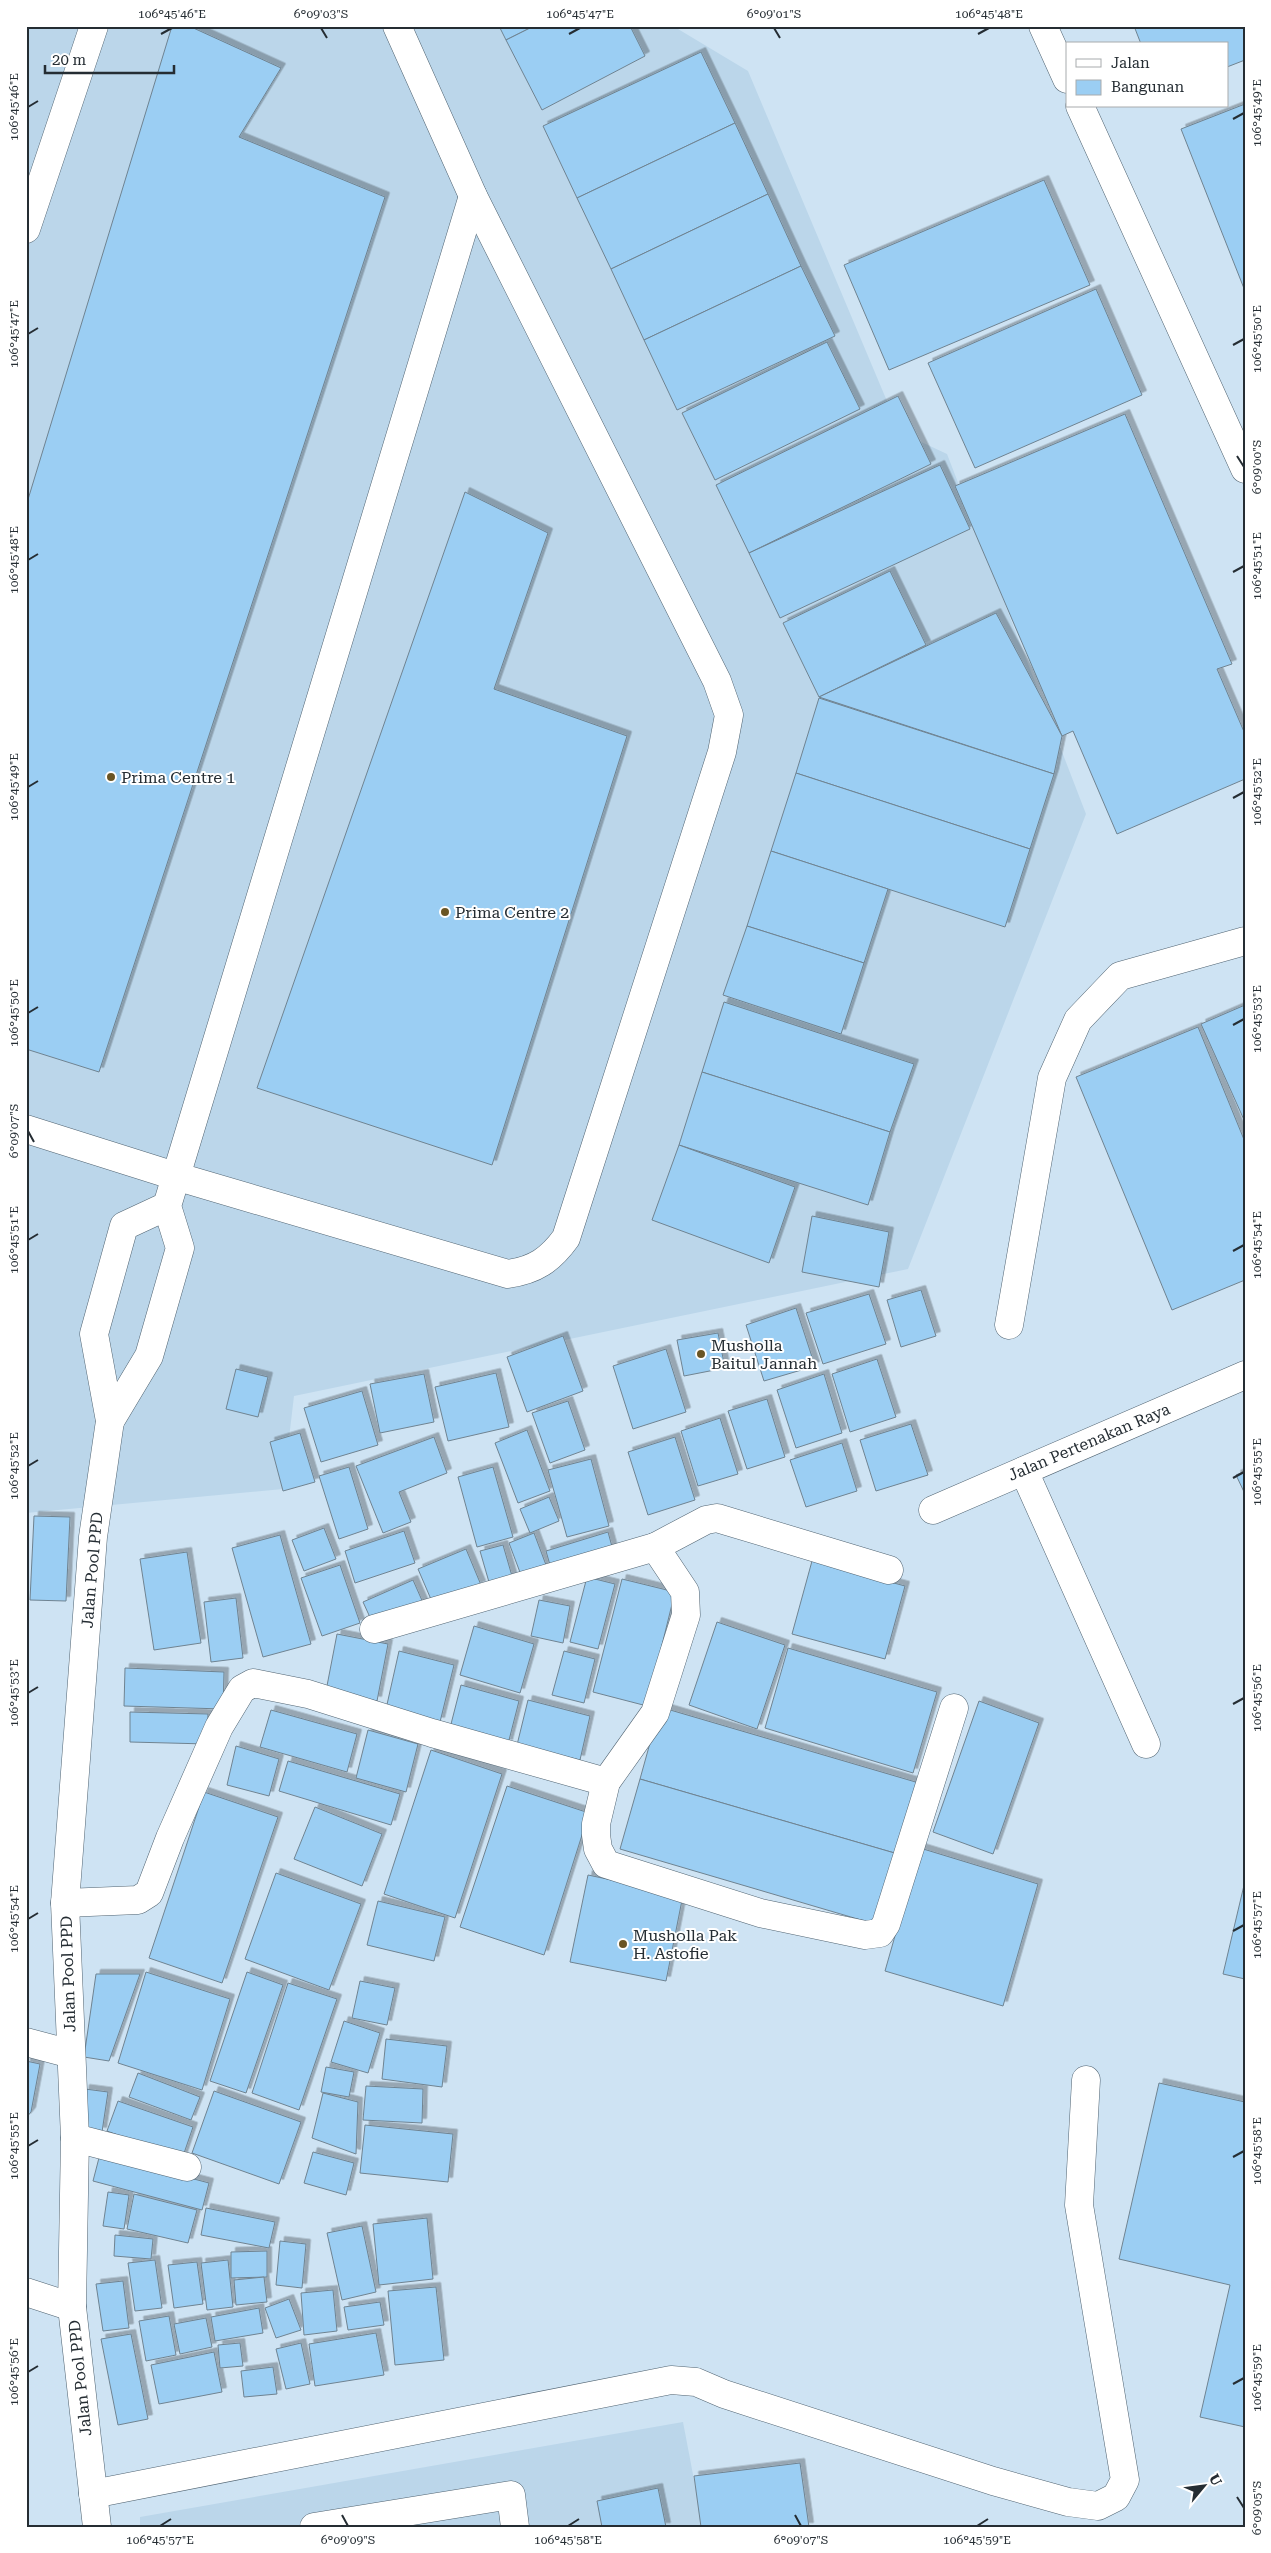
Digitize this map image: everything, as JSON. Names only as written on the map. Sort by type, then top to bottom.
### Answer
[{"type":"street","points":[[26,229],[94,26]]},
{"type":"street","points":[[26,1129],[175,1176],[508,1274],[540,1265],[556,1252],[566,1238],[722,752],[729,715],[717,681],[473,196],[397,26]]},
{"type":"street","points":[[1043,26],[1066,77]]},
{"type":"street","points":[[1081,108],[1245,470]]},
{"type":"street","points":[[167,1206],[473,196]]},
{"type":"street","points":[[1009,1325],[1052,1078],[1078,1020],[1120,976],[1245,940]]},
{"type":"street","name":"Jalan Pool PPD","points":[[97,2527],[72,2307],[74,2138],[65,1903],[93,1537],[110,1421],[94,1334],[124,1226],[167,1206],[180,1248],[150,1356],[110,1421]]},
{"type":"street","name":"Jalan Pertenakan Raya","points":[[933,1510],[1245,1375]]},
{"type":"street","points":[[1024,1471],[1146,1744]]},
{"type":"street","points":[[374,1629],[655,1547],[706,1520],[717,1518],[889,1570]]},
{"type":"street","points":[[655,1547],[685,1592],[686,1614],[655,1714],[606,1782],[596,1824],[598,1849],[606,1864],[760,1913],[872,1935],[880,1933],[886,1924],[954,1708]]},
{"type":"street","points":[[65,1903],[138,1900],[149,1893],[170,1838],[219,1727],[242,1689],[253,1682],[308,1694],[432,1733],[606,1782]]},
{"type":"street","points":[[26,2042],[71,2054]]},
{"type":"street","points":[[93,2494],[671,2380],[696,2382],[724,2394],[993,2481],[1068,2502],[1098,2506],[1116,2497],[1125,2480],[1079,2205],[1086,2080]]},
{"type":"street","points":[[74,2138],[187,2167]]},
{"type":"street","points":[[26,2292],[72,2307]]},
{"type":"street","points":[[314,2527],[511,2495],[516,2527]]},
{"type":"shaded area","points":[[26,26],[673,26],[748,71],[900,432],[947,454],[1086,814],[908,1269],[294,1396],[283,1489],[26,1513]]},
{"type":"shaded area","points":[[683,2422],[703,2527],[140,2527],[140,2517]]},
{"type":"building","name":"Prima Centre 1","points":[[172,26],[189,26],[281,68],[239,137],[385,197],[99,1072],[26,1049],[26,506]]},
{"type":"building","points":[[499,26],[534,26],[506,40]]},
{"type":"building","points":[[534,26],[630,26],[645,56],[542,110],[506,40]]},
{"type":"building","points":[[1134,26],[1245,26],[1245,60],[1228,67],[1228,42],[1140,42]]},
{"type":"building","points":[[701,52],[735,123],[577,198],[543,126]]},
{"type":"building","points":[[1245,104],[1245,291],[1181,129]]},
{"type":"building","points":[[735,123],[768,194],[611,269],[577,198]]},
{"type":"building","points":[[1044,180],[1090,285],[889,370],[844,265]]},
{"type":"building","points":[[768,194],[801,266],[644,340],[611,269]]},
{"type":"building","points":[[801,266],[835,336],[677,410],[644,340]]},
{"type":"building","points":[[1096,289],[1142,395],[975,468],[928,363]]},
{"type":"building","points":[[827,342],[860,409],[715,480],[682,413]]},
{"type":"building","points":[[898,396],[931,464],[749,553],[716,485]]},
{"type":"building","points":[[1125,414],[1232,664],[1217,669],[1245,734],[1245,779],[1117,834],[1073,731],[1062,736],[955,486]]},
{"type":"building","points":[[940,465],[970,529],[780,618],[749,553]]},
{"type":"building","name":"Prima Centre 2","points":[[465,492],[548,533],[494,689],[627,736],[492,1165],[257,1088]]},
{"type":"building","points":[[890,571],[926,645],[819,697],[783,623]]},
{"type":"building","points":[[996,613],[1062,736],[1054,774],[819,697]]},
{"type":"building","points":[[819,698],[1054,774],[1030,849],[796,773]]},
{"type":"building","points":[[796,773],[1030,849],[1005,927],[771,851]]},
{"type":"building","points":[[771,851],[888,889],[864,963],[747,926]]},
{"type":"building","points":[[747,926],[864,963],[841,1034],[723,995]]},
{"type":"building","points":[[724,1002],[914,1064],[890,1132],[702,1072]]},
{"type":"building","points":[[1245,1005],[1245,1122],[1201,1024]]},
{"type":"building","points":[[1198,1027],[1245,1142],[1245,1280],[1172,1310],[1076,1077]]},
{"type":"building","points":[[702,1072],[890,1132],[868,1205],[679,1145]]},
{"type":"building","points":[[679,1145],[795,1187],[769,1263],[652,1220]]},
{"type":"building","points":[[812,1216],[889,1232],[879,1287],[802,1272]]},
{"type":"building","points":[[921,1290],[936,1336],[901,1347],[887,1300]]},
{"type":"building","points":[[869,1294],[886,1344],[823,1364],[806,1313]]},
{"type":"building","points":[[796,1308],[815,1366],[764,1381],[746,1325]]},
{"type":"building","name":"Musholla Baitul Jannah","points":[[718,1333],[725,1368],[684,1376],[677,1340]]},
{"type":"building","points":[[563,1336],[583,1391],[527,1412],[507,1357]]},
{"type":"building","points":[[666,1349],[686,1412],[633,1429],[613,1366]]},
{"type":"building","points":[[877,1359],[896,1417],[850,1432],[832,1374]]},
{"type":"building","points":[[236,1369],[268,1377],[258,1417],[226,1409]]},
{"type":"building","points":[[496,1373],[509,1427],[448,1441],[435,1387]]},
{"type":"building","points":[[424,1374],[434,1422],[380,1433],[370,1384]]},
{"type":"building","points":[[824,1374],[842,1433],[796,1448],[777,1390]]},
{"type":"building","points":[[362,1391],[378,1445],[321,1462],[304,1408]]},
{"type":"building","points":[[767,1399],[785,1457],[747,1469],[728,1411]]},
{"type":"building","points":[[568,1401],[585,1450],[550,1463],[532,1413]]},
{"type":"building","points":[[720,1418],[738,1474],[698,1486],[681,1431]]},
{"type":"building","points":[[911,1424],[928,1475],[876,1491],[860,1440]]},
{"type":"building","points":[[527,1430],[550,1491],[518,1503],[495,1443]]},
{"type":"building","points":[[300,1433],[315,1482],[283,1491],[270,1442]]},
{"type":"building","points":[[434,1437],[447,1473],[399,1492],[411,1522],[383,1533],[356,1466]]},
{"type":"building","points":[[675,1437],[695,1500],[648,1515],[628,1452]]},
{"type":"building","points":[[842,1443],[857,1491],[806,1507],[790,1460]]},
{"type":"building","points":[[591,1459],[609,1526],[567,1537],[548,1470]]},
{"type":"building","points":[[349,1467],[368,1529],[339,1539],[319,1476]]},
{"type":"building","points":[[493,1467],[513,1537],[477,1547],[458,1477]]},
{"type":"building","points":[[1245,1471],[1245,1494],[1236,1475]]},
{"type":"building","points":[[549,1497],[559,1521],[530,1533],[520,1509]]},
{"type":"building","points":[[34,1516],[70,1517],[66,1601],[30,1600]]},
{"type":"building","points":[[324,1528],[336,1559],[304,1571],[292,1540]]},
{"type":"building","points":[[404,1531],[415,1563],[355,1583],[345,1551]]},
{"type":"building","points":[[608,1532],[614,1554],[552,1572],[546,1551]]},
{"type":"building","points":[[534,1533],[549,1573],[524,1583],[509,1543]]},
{"type":"building","points":[[280,1535],[311,1644],[263,1657],[232,1548]]},
{"type":"building","points":[[503,1545],[514,1583],[491,1589],[480,1551]]},
{"type":"building","points":[[466,1549],[481,1585],[433,1604],[418,1569]]},
{"type":"building","points":[[187,1552],[201,1643],[154,1650],[140,1559]]},
{"type":"building","points":[[812,1561],[905,1586],[885,1659],[792,1634]]},
{"type":"building","points":[[340,1565],[360,1623],[322,1636],[301,1578]]},
{"type":"building","points":[[587,1577],[615,1584],[598,1649],[570,1642]]},
{"type":"building","points":[[622,1579],[675,1592],[647,1706],[593,1692]]},
{"type":"building","points":[[413,1580],[424,1605],[374,1626],[363,1602]]},
{"type":"building","points":[[236,1598],[243,1658],[211,1662],[204,1602]]},
{"type":"building","points":[[539,1600],[570,1606],[563,1643],[531,1636]]},
{"type":"building","points":[[717,1622],[785,1645],[757,1729],[689,1705]]},
{"type":"building","points":[[474,1626],[534,1644],[520,1693],[460,1675]]},
{"type":"building","points":[[337,1634],[388,1644],[377,1701],[326,1691]]},
{"type":"building","points":[[788,1648],[937,1692],[913,1773],[765,1728]]},
{"type":"building","points":[[399,1651],[454,1665],[440,1722],[386,1709]]},
{"type":"building","points":[[564,1651],[595,1659],[584,1703],[552,1695]]},
{"type":"building","points":[[125,1668],[224,1672],[223,1709],[124,1706]]},
{"type":"building","points":[[461,1685],[519,1701],[508,1744],[450,1728]]},
{"type":"building","points":[[528,1700],[590,1716],[580,1760],[517,1745]]},
{"type":"building","points":[[979,1701],[1039,1723],[993,1854],[933,1832]]},
{"type":"building","points":[[660,1707],[919,1783],[898,1854],[640,1779]]},
{"type":"building","points":[[271,1710],[357,1734],[347,1772],[260,1747]]},
{"type":"building","points":[[130,1712],[208,1714],[207,1744],[130,1742]]},
{"type":"building","points":[[368,1730],[418,1744],[406,1792],[356,1778]]},
{"type":"building","points":[[236,1746],[279,1759],[269,1796],[227,1785]]},
{"type":"building","points":[[431,1750],[502,1774],[455,1918],[384,1894]]},
{"type":"building","points":[[288,1761],[400,1794],[391,1825],[279,1791]]},
{"type":"building","points":[[640,1779],[898,1854],[878,1925],[620,1849]]},
{"type":"building","points":[[507,1786],[589,1813],[544,1955],[460,1927]]},
{"type":"building","points":[[204,1792],[278,1817],[222,1983],[149,1958]]},
{"type":"building","points":[[315,1807],[382,1834],[362,1886],[294,1859]]},
{"type":"building","points":[[920,1848],[1038,1884],[1003,2006],[885,1971]]},
{"type":"building","points":[[276,1873],[361,1904],[329,1990],[245,1959]]},
{"type":"building","name":"Musholla Pak H. Astofie","points":[[588,1875],[683,1895],[666,1981],[570,1962]]},
{"type":"building","points":[[1245,1881],[1245,1979],[1223,1974]]},
{"type":"building","points":[[378,1901],[445,1917],[434,1961],[367,1945]]},
{"type":"building","points":[[146,1972],[230,1999],[202,2090],[118,2063]]},
{"type":"building","points":[[247,1972],[283,1985],[246,2093],[210,2081]]},
{"type":"building","points":[[96,1974],[140,1974],[109,2061],[84,2057]]},
{"type":"building","points":[[360,1981],[395,1988],[387,2025],[352,2018]]},
{"type":"building","points":[[288,1983],[337,1999],[299,2110],[252,2093]]},
{"type":"building","points":[[344,2021],[380,2033],[368,2073],[331,2062]]},
{"type":"building","points":[[386,2039],[447,2046],[442,2087],[382,2079]]},
{"type":"building","points":[[26,2061],[40,2064],[31,2112],[26,2118]]},
{"type":"building","points":[[326,2067],[354,2072],[349,2097],[321,2092]]},
{"type":"building","points":[[138,2073],[200,2097],[191,2120],[129,2097]]},
{"type":"building","points":[[1159,2083],[1245,2102],[1245,2427],[1200,2417],[1230,2285],[1119,2259]]},
{"type":"building","points":[[366,2086],[423,2089],[422,2123],[363,2120]]},
{"type":"building","points":[[85,2089],[108,2092],[102,2132],[80,2129]]},
{"type":"building","points":[[214,2091],[301,2122],[279,2184],[192,2153]]},
{"type":"building","points":[[323,2093],[358,2102],[356,2154],[312,2138]]},
{"type":"building","points":[[118,2101],[193,2127],[182,2159],[107,2131]]},
{"type":"building","points":[[365,2125],[453,2134],[448,2182],[360,2173]]},
{"type":"building","points":[[313,2152],[354,2163],[346,2195],[304,2183]]},
{"type":"building","points":[[100,2154],[209,2183],[202,2210],[93,2181]]},
{"type":"building","points":[[108,2192],[129,2195],[124,2229],[103,2226]]},
{"type":"building","points":[[134,2194],[197,2210],[188,2243],[127,2229]]},
{"type":"building","points":[[206,2208],[275,2222],[269,2248],[201,2235]]},
{"type":"building","points":[[427,2218],[433,2279],[379,2285],[373,2224]]},
{"type":"building","points":[[362,2226],[376,2292],[342,2300],[327,2233]]},
{"type":"building","points":[[115,2235],[153,2239],[151,2259],[114,2256]]},
{"type":"building","points":[[280,2241],[306,2244],[302,2288],[276,2285]]},
{"type":"building","points":[[267,2251],[267,2277],[231,2278],[231,2252]]},
{"type":"building","points":[[155,2260],[162,2308],[135,2311],[128,2263]]},
{"type":"building","points":[[228,2260],[233,2307],[207,2310],[201,2263]]},
{"type":"building","points":[[197,2262],[203,2304],[174,2308],[168,2265]]},
{"type":"building","points":[[264,2277],[267,2302],[236,2305],[234,2280]]},
{"type":"building","points":[[123,2281],[129,2328],[103,2331],[96,2284]]},
{"type":"building","points":[[436,2287],[444,2360],[395,2365],[388,2291]]},
{"type":"building","points":[[333,2290],[337,2331],[304,2335],[301,2293]]},
{"type":"building","points":[[289,2299],[301,2330],[276,2338],[265,2308]]},
{"type":"building","points":[[380,2302],[384,2325],[348,2330],[344,2307]]},
{"type":"building","points":[[259,2308],[263,2333],[215,2341],[211,2317]]},
{"type":"building","points":[[169,2316],[176,2355],[146,2361],[139,2321]]},
{"type":"building","points":[[206,2318],[212,2347],[180,2354],[174,2324]]},
{"type":"building","points":[[376,2333],[384,2375],[315,2386],[309,2344]]},
{"type":"building","points":[[131,2334],[148,2419],[118,2425],[101,2339]]},
{"type":"building","points":[[240,2343],[243,2366],[220,2368],[218,2345]]},
{"type":"building","points":[[301,2343],[310,2384],[286,2389],[276,2349]]},
{"type":"building","points":[[214,2352],[222,2392],[159,2404],[151,2365]]},
{"type":"building","points":[[273,2367],[277,2394],[244,2397],[241,2371]]},
{"type":"building","points":[[800,2463],[809,2527],[701,2527],[694,2476]]},
{"type":"building","points":[[658,2488],[666,2527],[602,2527],[597,2501]]},
{"type":"place","name":"Prima Centre 1","points":[[111,777]]},
{"type":"place","name":"Prima Centre 2","points":[[445,912]]},
{"type":"place","name":"Musholla Baitul Jannah","points":[[701,1354]]},
{"type":"place","name":"Musholla Pak H. Astofie","points":[[623,1944]]}]
